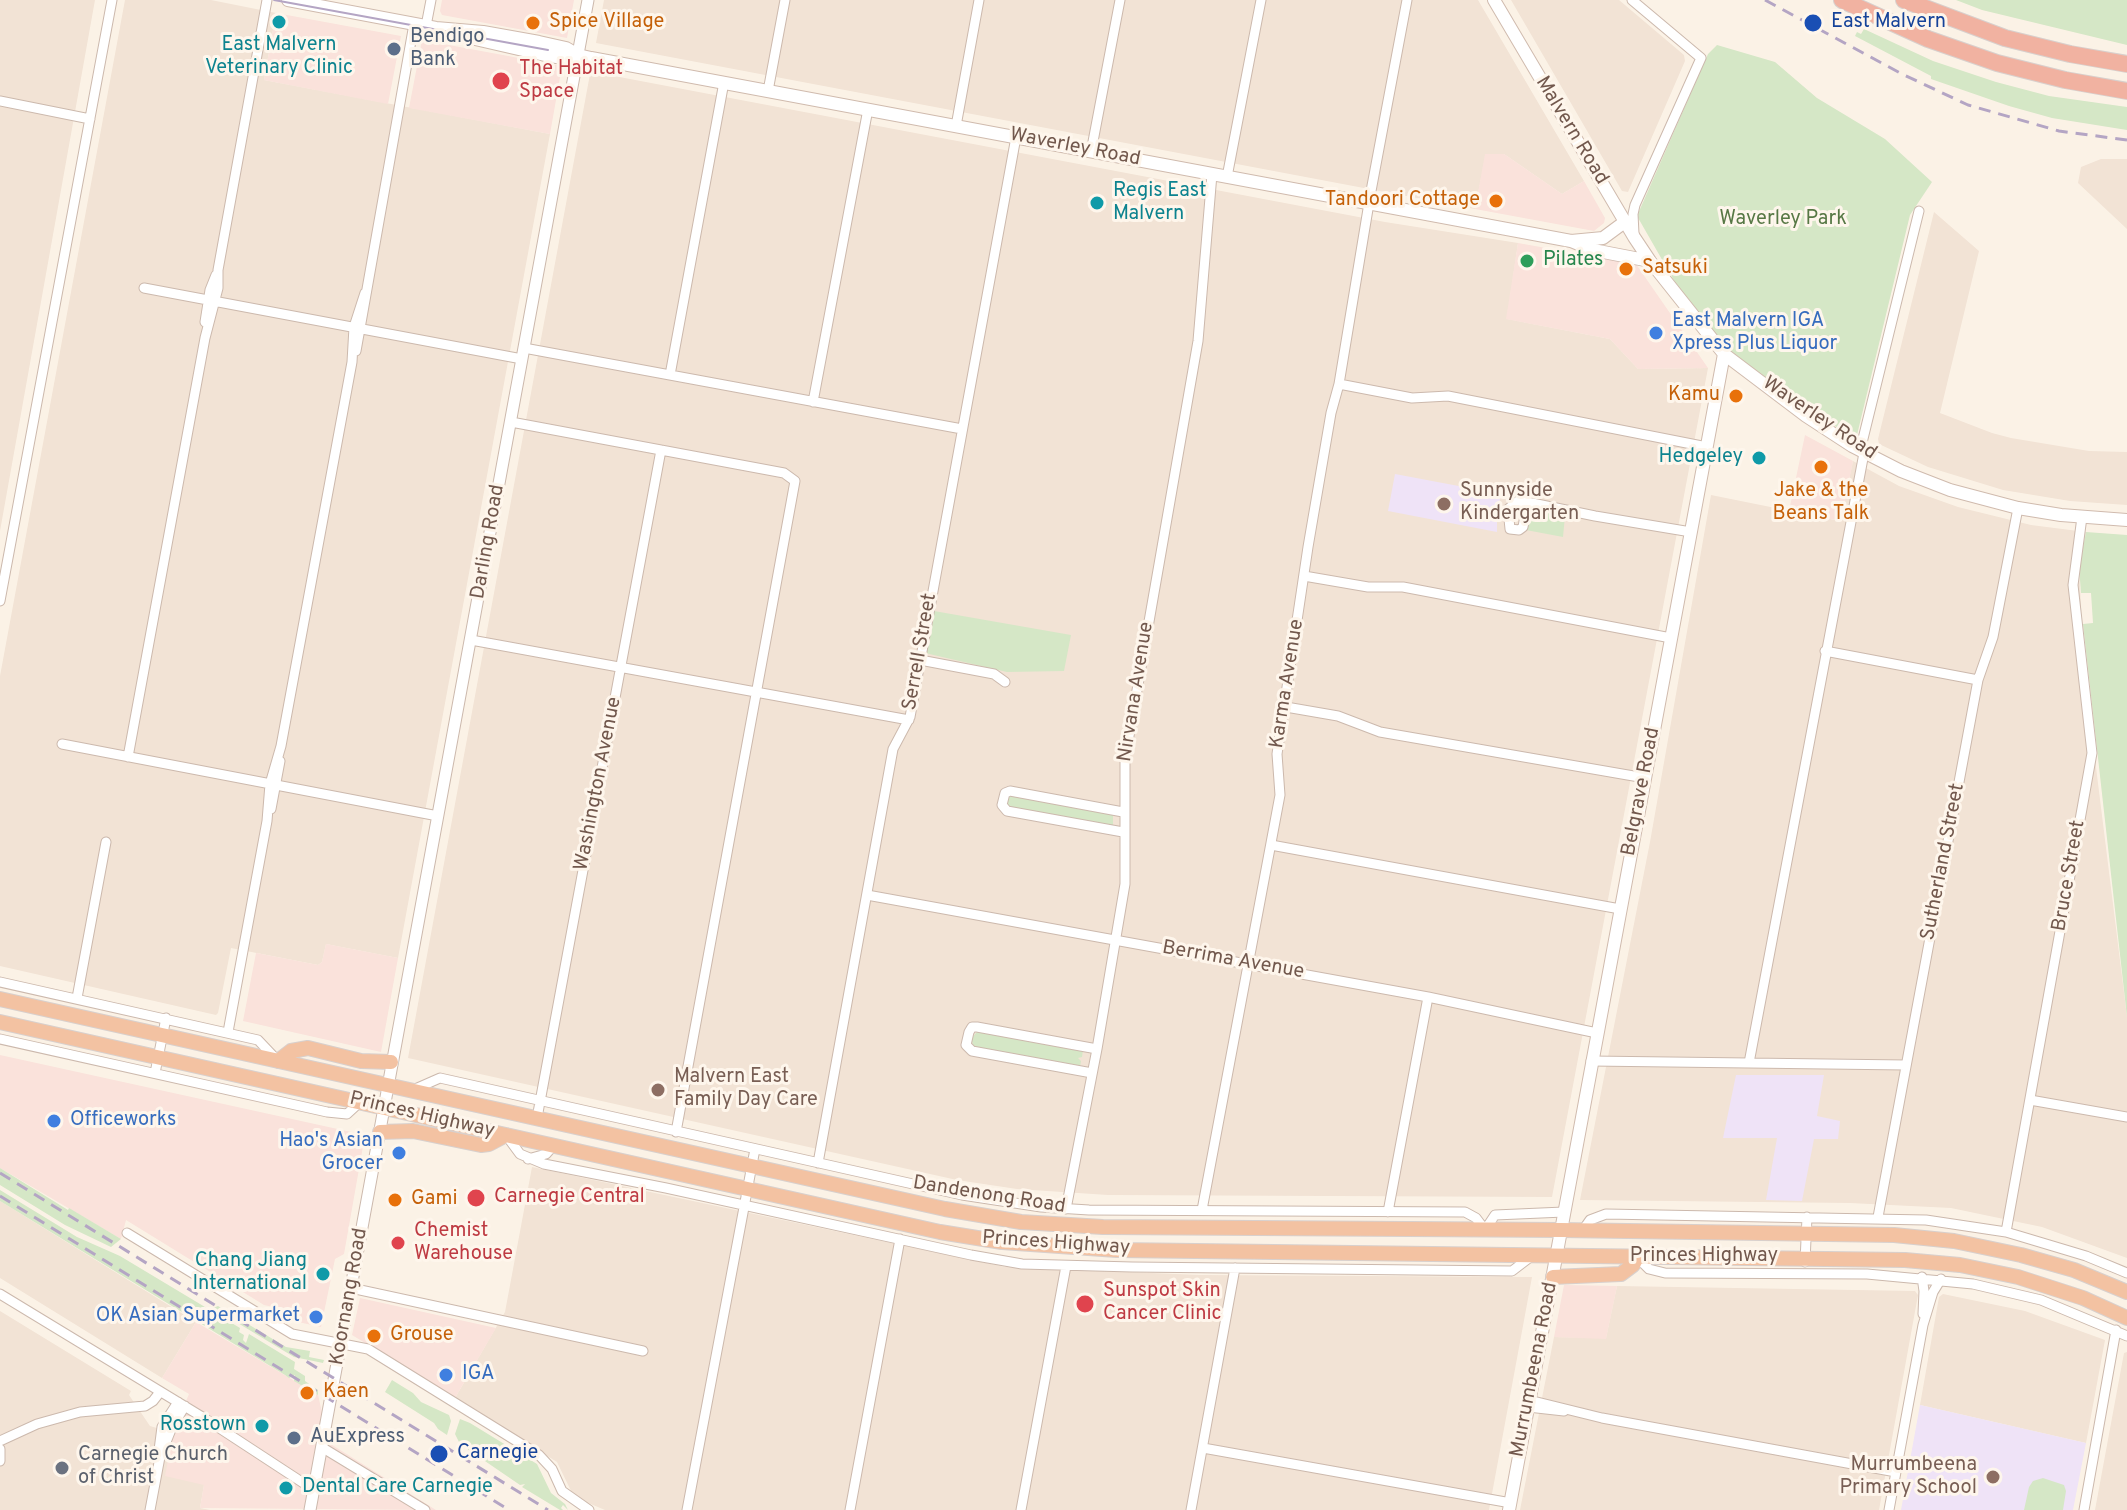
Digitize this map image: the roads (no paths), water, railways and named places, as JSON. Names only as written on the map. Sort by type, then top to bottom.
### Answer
[{"type":"highway","points":[[1842,0],[1895,25],[1976,56],[2042,75],[2127,91]]},
{"type":"highway","points":[[1904,0],[2005,38],[2127,64]]},
{"type":"highway","name":"Princes Highway","points":[[0,999],[979,1216],[1061,1225],[1134,1227],[1894,1235],[1967,1243],[2040,1259],[2127,1292]]},
{"type":"highway","name":"Princes Highway","points":[[0,1022],[986,1240],[1058,1248],[1133,1251],[1805,1257],[1922,1261],[1988,1270],[2049,1286],[2127,1318]]},
{"type":"highway","points":[[278,1061],[291,1051],[308,1048],[361,1061],[391,1062]]},
{"type":"highway","points":[[380,1132],[413,1131],[481,1145],[506,1135]]},
{"type":"highway","points":[[1133,1251],[1134,1227]]},
{"type":"highway","points":[[1553,1277],[1621,1274],[1633,1265],[1637,1257]]},
{"type":"main road","name":"Waverley Road","points":[[288,0],[425,26],[539,42],[566,48],[578,55],[1571,241],[1593,250],[1650,261],[1724,354],[1806,416],[1862,452],[1950,490],[2018,508],[2127,520]]},
{"type":"main road","name":"Malvern Road","points":[[1494,0],[1564,122],[1629,218],[1634,237],[1650,261]]},
{"type":"main road","name":"Waverley Road","points":[[1571,241],[1603,238],[1629,218]]},
{"type":"main road","points":[[1606,252],[1634,237]]},
{"type":"main road","name":"Belgrave Road","points":[[1561,1230],[1724,354]]},
{"type":"main road","name":"Murrumbeena Road","points":[[1510,1507],[1561,1230]]},
{"type":"street","points":[[0,601],[5,543],[112,0]]},
{"type":"street","points":[[128,757],[267,0]]},
{"type":"street","points":[[228,1032],[358,328],[431,0]]},
{"type":"street","name":"Darling Road","points":[[388,1085],[588,0]]},
{"type":"street","points":[[768,91],[785,0]]},
{"type":"street","points":[[956,126],[979,0]]},
{"type":"street","points":[[1091,152],[1120,0]]},
{"type":"street","points":[[1227,177],[1261,0]]},
{"type":"street","name":"Karma Avenue","points":[[1202,1210],[1281,787],[1277,754],[1304,576],[1407,0]]},
{"type":"street","points":[[1629,218],[1701,58],[1632,0]]},
{"type":"street","points":[[670,375],[724,82]]},
{"type":"street","points":[[0,101],[90,119]]},
{"type":"street","points":[[813,402],[868,109]]},
{"type":"street","name":"Serrell Street","points":[[818,1163],[893,749],[909,720],[1016,137]]},
{"type":"street","name":"Nirvana Avenue","points":[[1066,1209],[1125,884],[1125,759],[1198,341],[1212,174]]},
{"type":"street","points":[[1749,1063],[1862,452],[1919,211]]},
{"type":"street","points":[[144,288],[358,328],[670,375],[962,429]]},
{"type":"street","points":[[1339,384],[1412,398],[1448,396],[1707,447]]},
{"type":"street","points":[[511,422],[788,473],[793,477],[795,489],[676,1132]]},
{"type":"street","name":"Washington Avenue","points":[[537,1118],[661,450]]},
{"type":"street","points":[[1532,503],[1691,532]]},
{"type":"street","name":"Sutherland Street","points":[[1878,1217],[1978,680],[1993,637],[2018,508]]},
{"type":"street","name":"Bruce Street","points":[[2006,1232],[2092,753],[2073,578],[2082,517]]},
{"type":"street","points":[[1304,576],[1368,587],[1403,587],[1671,638]]},
{"type":"street","points":[[471,640],[909,720]]},
{"type":"street","points":[[1825,651],[1978,680]]},
{"type":"street","points":[[920,660],[994,674],[1005,682]]},
{"type":"street","points":[[1286,707],[1338,716],[1380,732],[1645,778]]},
{"type":"street","points":[[62,744],[438,816]]},
{"type":"street","points":[[1123,812],[1010,791],[1005,793],[1002,805],[1007,811],[1123,832]]},
{"type":"street","points":[[77,998],[106,842]]},
{"type":"street","points":[[1271,845],[1620,909]]},
{"type":"street","name":"Berrima Avenue","points":[[867,895],[1428,997],[1597,1033]]},
{"type":"street","points":[[0,982],[258,1040],[278,1061]]},
{"type":"street","points":[[1388,1212],[1428,997]]},
{"type":"street","points":[[155,1073],[166,1018]]},
{"type":"street","points":[[1092,1073],[972,1051],[966,1045],[969,1032],[974,1027],[1097,1049]]},
{"type":"street","points":[[0,1039],[342,1114],[351,1112],[360,1102]]},
{"type":"street","points":[[1591,1061],[1906,1065]]},
{"type":"street","name":"Dandenong Road","points":[[411,1090],[440,1078],[962,1195],[1066,1209],[1465,1212],[1476,1218],[1485,1230]]},
{"type":"street","name":"Koornang Road","points":[[310,1510],[388,1085]]},
{"type":"street","points":[[2030,1100],[2127,1117]]},
{"type":"street","points":[[506,1135],[515,1150],[528,1159],[544,1164],[990,1259],[1066,1266],[1512,1271],[1533,1255]]},
{"type":"street","points":[[528,1159],[546,1154],[554,1145]]},
{"type":"street","points":[[687,1510],[755,1149]]},
{"type":"street","points":[[1485,1230],[1495,1215],[1564,1212]]},
{"type":"street","points":[[1583,1230],[1594,1217],[1606,1214],[1878,1217],[1945,1222],[2006,1232],[2086,1256],[2127,1273]]},
{"type":"street","points":[[1805,1274],[1807,1217]]},
{"type":"street","points":[[127,1233],[292,1334],[368,1349],[539,1455],[552,1469],[562,1491],[589,1510]]},
{"type":"street","points":[[850,1510],[900,1239]]},
{"type":"street","points":[[1387,1253],[1396,1269]]},
{"type":"street","points":[[1637,1257],[1649,1269],[1665,1273],[1867,1274],[1941,1279],[1997,1288],[2041,1300],[2127,1336]]},
{"type":"street","points":[[1021,1510],[1066,1266]]},
{"type":"street","points":[[1191,1510],[1235,1268]]},
{"type":"street","points":[[1922,1277],[1923,1325]]},
{"type":"street","points":[[1889,1510],[1923,1325],[1933,1292],[1941,1279]]},
{"type":"street","points":[[351,1288],[643,1351]]},
{"type":"street","points":[[0,1294],[182,1404],[314,1490]]},
{"type":"street","points":[[2084,1510],[2116,1330]]},
{"type":"street","points":[[0,1441],[80,1412],[138,1407],[155,1389]]},
{"type":"street","points":[[150,1510],[162,1427],[182,1404]]},
{"type":"street","points":[[1528,1404],[1896,1472]]},
{"type":"street","points":[[323,1448],[425,1510]]},
{"type":"street","points":[[1203,1448],[1510,1507]]},
{"type":"street","points":[[0,1449],[0,1461]]},
{"type":"tram line","points":[[274,0],[548,50]]},
{"type":"railway","points":[[1765,0],[1902,74],[1968,105],[2059,131],[2127,140]]},
{"type":"railway","points":[[0,1173],[548,1510]]},
{"type":"railway","points":[[0,1196],[509,1510]]},
{"type":"place","name":"East Malvern Veterinary Clinic","points":[[279,22]]},
{"type":"place","name":"Spice Village","points":[[533,23]]},
{"type":"place","name":"East Malvern","points":[[1813,23]]},
{"type":"place","name":"Bendigo Bank","points":[[394,49]]},
{"type":"place","name":"The Habitat Space","points":[[501,81]]},
{"type":"place","name":"Tandoori Cottage","points":[[1496,201]]},
{"type":"place","name":"Regis East Malvern","points":[[1097,203]]},
{"type":"place","name":"Pilates","points":[[1527,261]]},
{"type":"place","name":"Satsuki","points":[[1626,269]]},
{"type":"place","name":"East Malvern IGA Xpress Plus Liquor","points":[[1656,333]]},
{"type":"place","name":"Kamu","points":[[1736,396]]},
{"type":"place","name":"Hedgeley","points":[[1759,458]]},
{"type":"place","name":"Jake & the Beans Talk","points":[[1821,467]]},
{"type":"place","name":"Sunnyside Kindergarten","points":[[1444,504]]},
{"type":"place","name":"Malvern East Family Day Care","points":[[658,1090]]},
{"type":"place","name":"Officeworks","points":[[54,1121]]},
{"type":"place","name":"Hao's Asian Grocer","points":[[399,1153]]},
{"type":"place","name":"Carnegie Central","points":[[476,1198]]},
{"type":"place","name":"Gami","points":[[395,1200]]},
{"type":"place","name":"Chemist Warehouse","points":[[398,1243]]},
{"type":"place","name":"Chang Jiang International","points":[[323,1274]]},
{"type":"place","name":"Sunspot Skin Cancer Clinic","points":[[1085,1304]]},
{"type":"place","name":"OK Asian Supermarket","points":[[316,1317]]},
{"type":"place","name":"Grouse","points":[[374,1336]]},
{"type":"place","name":"IGA","points":[[446,1375]]},
{"type":"place","name":"Kaen","points":[[307,1393]]},
{"type":"place","name":"Rosstown","points":[[262,1426]]},
{"type":"place","name":"AuExpress","points":[[294,1438]]},
{"type":"place","name":"Carnegie","points":[[439,1454]]},
{"type":"place","name":"Carnegie Church of Christ","points":[[62,1468]]},
{"type":"place","name":"Murrumbeena Primary School","points":[[1993,1477]]},
{"type":"place","name":"Dental Care Carnegie","points":[[286,1488]]},
{"type":"park label","name":"Waverley Park","points":[[1783,220]]}]
